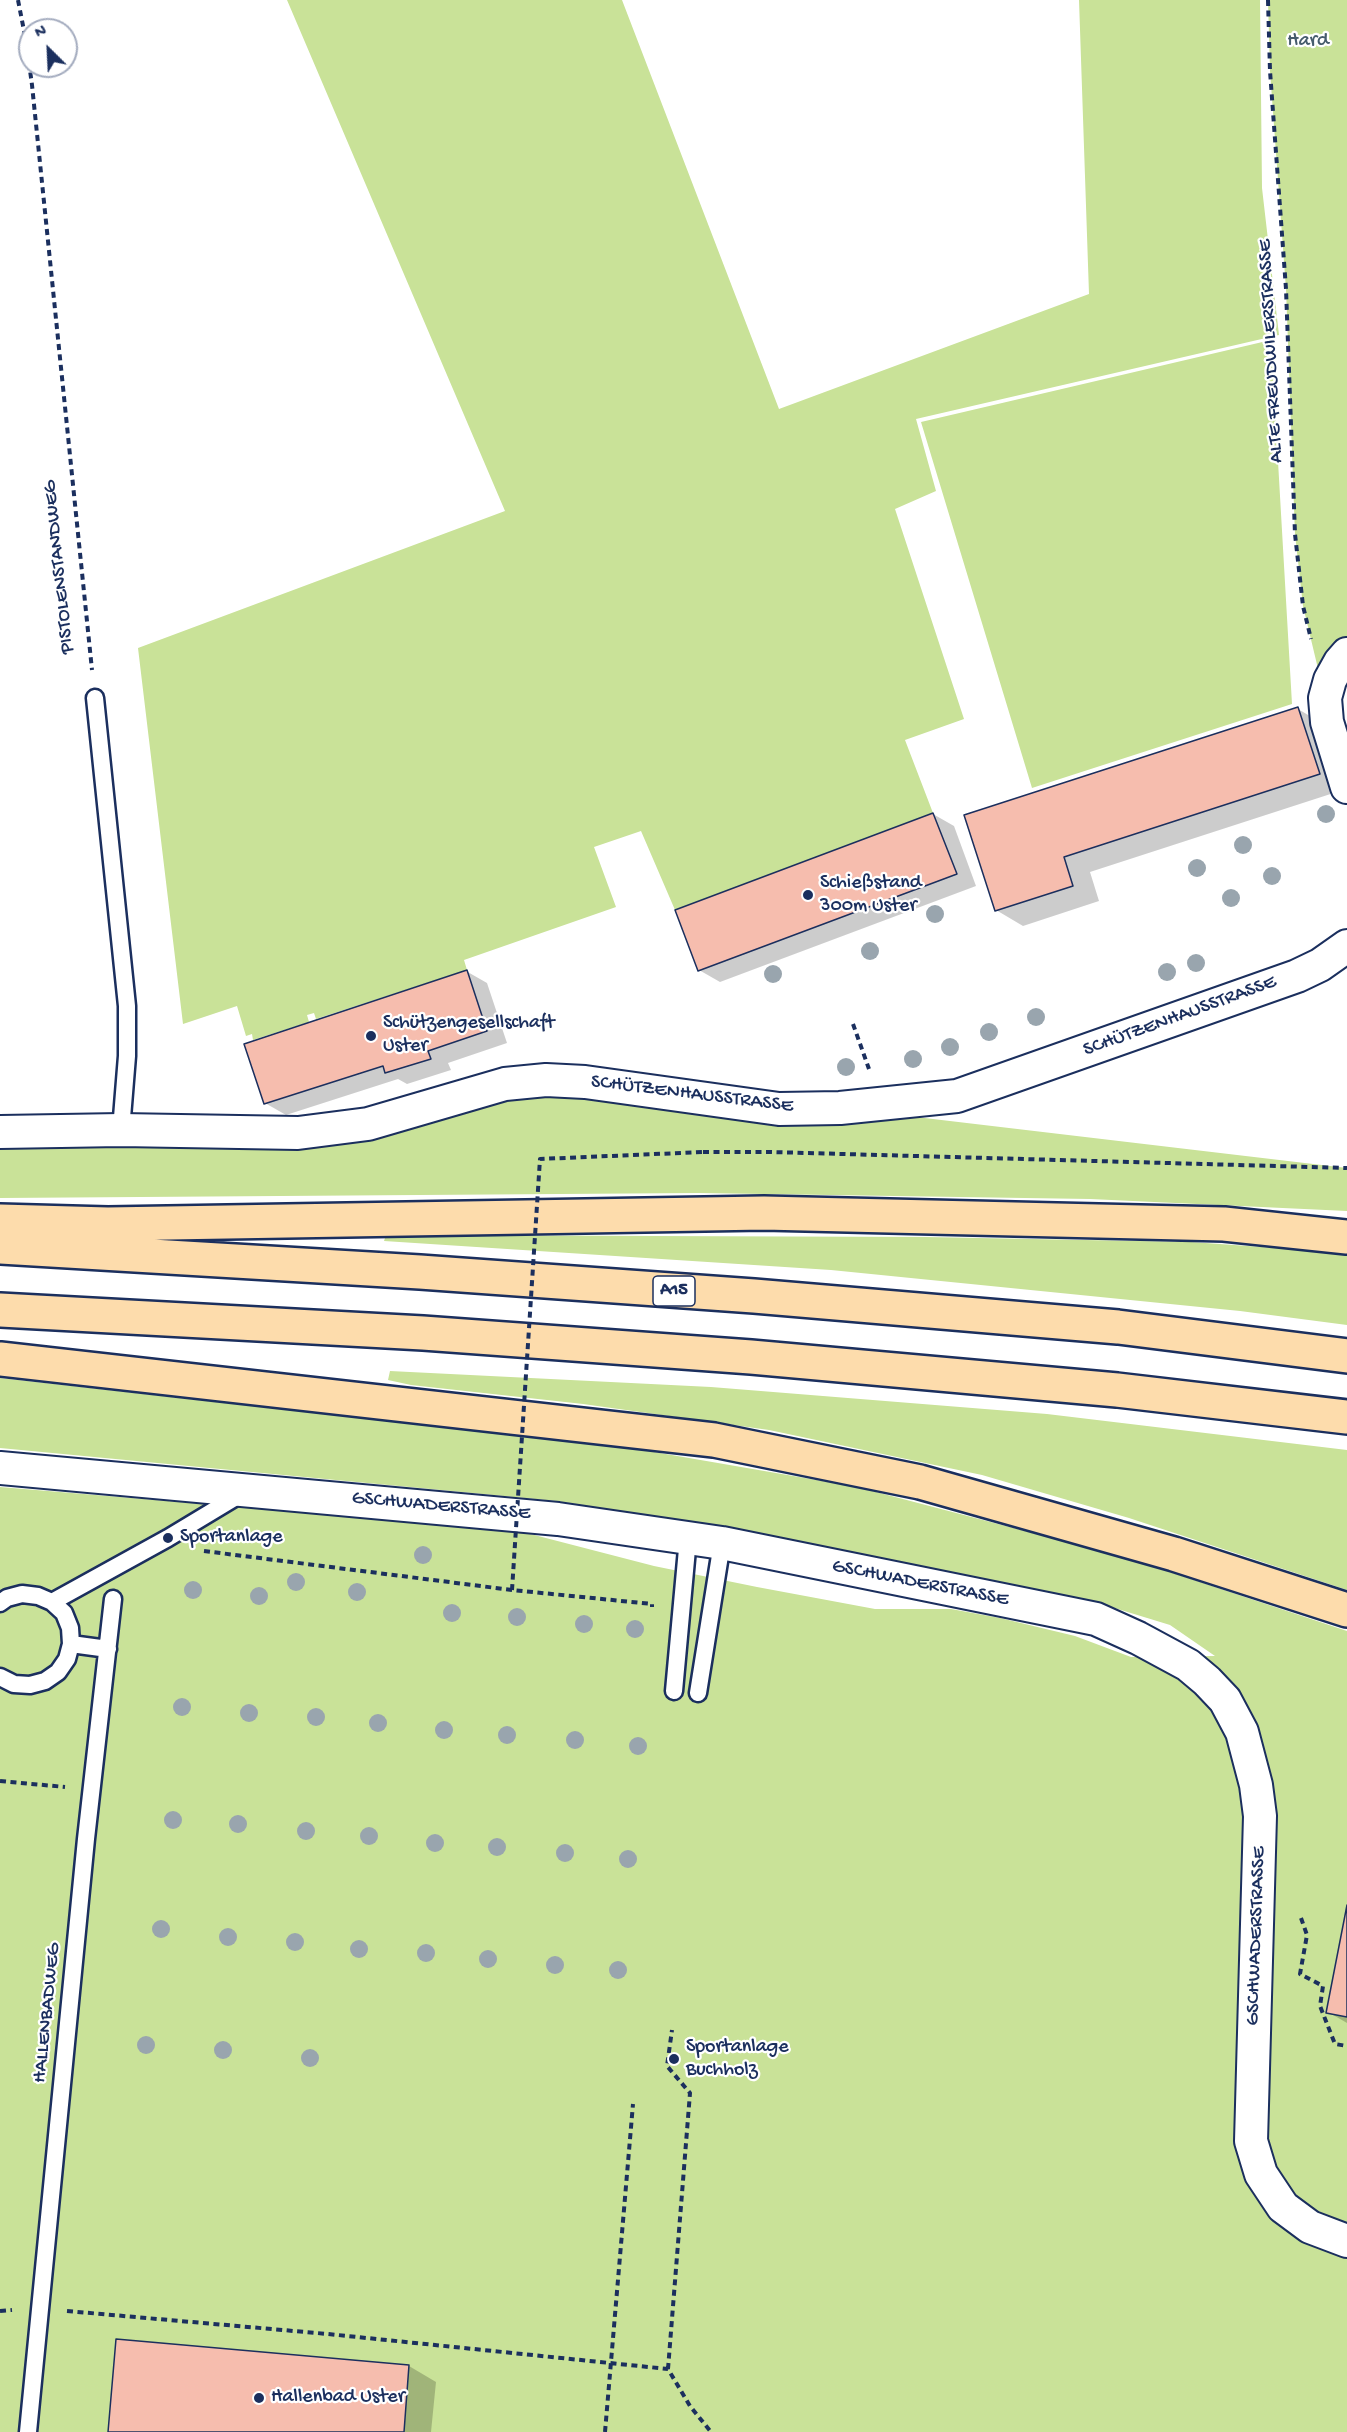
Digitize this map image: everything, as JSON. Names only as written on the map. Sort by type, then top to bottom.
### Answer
[{"type":"highway","points":[[0,1221],[108,1224],[764,1213],[1224,1224],[1347,1237]]},
{"type":"highway","name":"A15","points":[[0,1247],[420,1272],[754,1296],[1118,1327],[1347,1356]]},
{"type":"highway","points":[[0,1310],[423,1333],[751,1357],[1117,1389],[1347,1417]]},
{"type":"highway","points":[[0,1359],[714,1440],[920,1482],[1174,1554],[1347,1610]]},
{"type":"street","points":[[1347,654],[1330,680],[1325,698],[1327,722],[1347,787]]},
{"type":"street","name":"SCHÜTZENHAUSSTRASSE","points":[[0,1132],[121,1130],[298,1133],[368,1124],[505,1084],[546,1080],[585,1082],[779,1109],[840,1108],[957,1096],[1297,976],[1320,966],[1347,946]]},
{"type":"street","name":"GSCHWADERSTRASSE","points":[[0,1468],[558,1518],[722,1543],[1096,1619],[1188,1665],[1225,1700],[1242,1732],[1251,1760],[1260,1816],[1251,2141],[1261,2174],[1283,2206],[1310,2227],[1347,2241]]},
{"type":"lane","points":[[95,698],[127,1006],[127,1056],[121,1130]]},
{"type":"lane","points":[[52,1602],[206,1516],[249,1489]]},
{"type":"lane","points":[[674,1691],[688,1538]]},
{"type":"lane","points":[[698,1693],[722,1543]]},
{"type":"lane","points":[[0,1602],[22,1594],[38,1596],[52,1602],[64,1614],[70,1628],[71,1644],[68,1659],[58,1672],[45,1681],[30,1685],[14,1684],[0,1677]]},
{"type":"lane","name":"HALLENBADWEG","points":[[28,2432],[113,1599]]},
{"type":"lane","points":[[71,1644],[108,1649]]},
{"type":"path","name":"PISTOLENSTANDWEG","points":[[18,0],[27,41],[32,85],[95,698]]},
{"type":"path","name":"ALTE FREUDWILERSTRASSE","points":[[1268,0],[1270,71],[1286,289],[1295,534],[1303,606],[1311,641]]},
{"type":"path","points":[[853,1024],[882,1104]]},
{"type":"path","points":[[512,1590],[540,1159],[703,1152],[795,1152],[1347,1168]]},
{"type":"path","points":[[201,1550],[512,1590],[652,1604],[651,1615]]},
{"type":"path","points":[[0,1781],[92,1789]]},
{"type":"path","points":[[1301,1918],[1307,1935],[1300,1974],[1323,1986],[1320,2006],[1335,2044],[1347,2046]]},
{"type":"path","points":[[672,2030],[667,2066],[690,2093],[668,2368],[690,2406],[711,2432]]},
{"type":"path","points":[[605,2432],[633,2104]]},
{"type":"path","points":[[0,2311],[40,2309],[328,2334],[668,2368]]},
{"type":"green space","points":[[287,0],[622,0],[779,409],[1089,294],[1079,0],[1260,0],[1262,188],[1279,335],[916,419],[936,491],[895,509],[964,719],[905,740],[933,813],[675,910],[641,831],[594,847],[616,907],[464,960],[467,970],[316,1019],[314,1013],[307,1015],[309,1022],[253,1040],[252,1034],[246,1036],[237,1006],[183,1024],[138,648],[505,511]]},
{"type":"green space","name":"Hard","points":[[1268,0],[1347,0],[1347,654],[1325,698],[1303,606],[1295,534],[1286,289],[1270,71]]},
{"type":"green space","points":[[1271,340],[1292,704],[1032,788],[921,422]]},
{"type":"green space","points":[[505,1084],[840,1108],[1347,1168],[1347,1211],[1090,1199],[699,1193],[0,1198],[0,1132],[298,1133]]},
{"type":"green space","points":[[386,1235],[926,1237],[1191,1242],[1347,1253],[1347,1325],[1240,1311],[831,1270],[384,1241]]},
{"type":"green space","points":[[390,1371],[711,1387],[1047,1414],[1347,1450],[1347,1590],[1129,1518],[982,1475],[769,1430],[583,1404],[411,1385],[388,1380]]},
{"type":"green space","name":"Sportanlage Buchholz","points":[[0,1378],[631,1448],[857,1487],[1128,1558],[1347,1631],[1347,2432],[0,2432],[0,1487],[515,1530],[654,1566],[875,1609],[951,1609],[1000,1618],[1075,1636],[1131,1657],[1215,1656],[1170,1625],[1108,1606],[1010,1584],[713,1525],[556,1501],[0,1448]]},
{"type":"building","points":[[1298,707],[1320,774],[1064,857],[1073,886],[995,911],[964,815]]},
{"type":"building","name":"Schießstand 300m Uster","points":[[933,813],[957,874],[698,971],[675,910]]},
{"type":"building","name":"Schützengesellschaft Uster","points":[[467,970],[487,1031],[428,1051],[431,1059],[385,1073],[383,1066],[264,1104],[244,1044]]},
{"type":"building","points":[[1347,1905],[1347,2017],[1326,2013]]},
{"type":"building","name":"Hallenbad Uster","points":[[116,2339],[409,2365],[404,2432],[108,2432]]},
{"type":"place","name":"Schießstand 300m Uster","points":[[808,895]]},
{"type":"place","name":"Schützengesellschaft Uster","points":[[371,1036]]},
{"type":"place","name":"Sportanlage","points":[[168,1538]]},
{"type":"place","name":"Sportanlage Buchholz","points":[[674,2059]]},
{"type":"place","name":"Hallenbad Uster","points":[[259,2398]]}]
